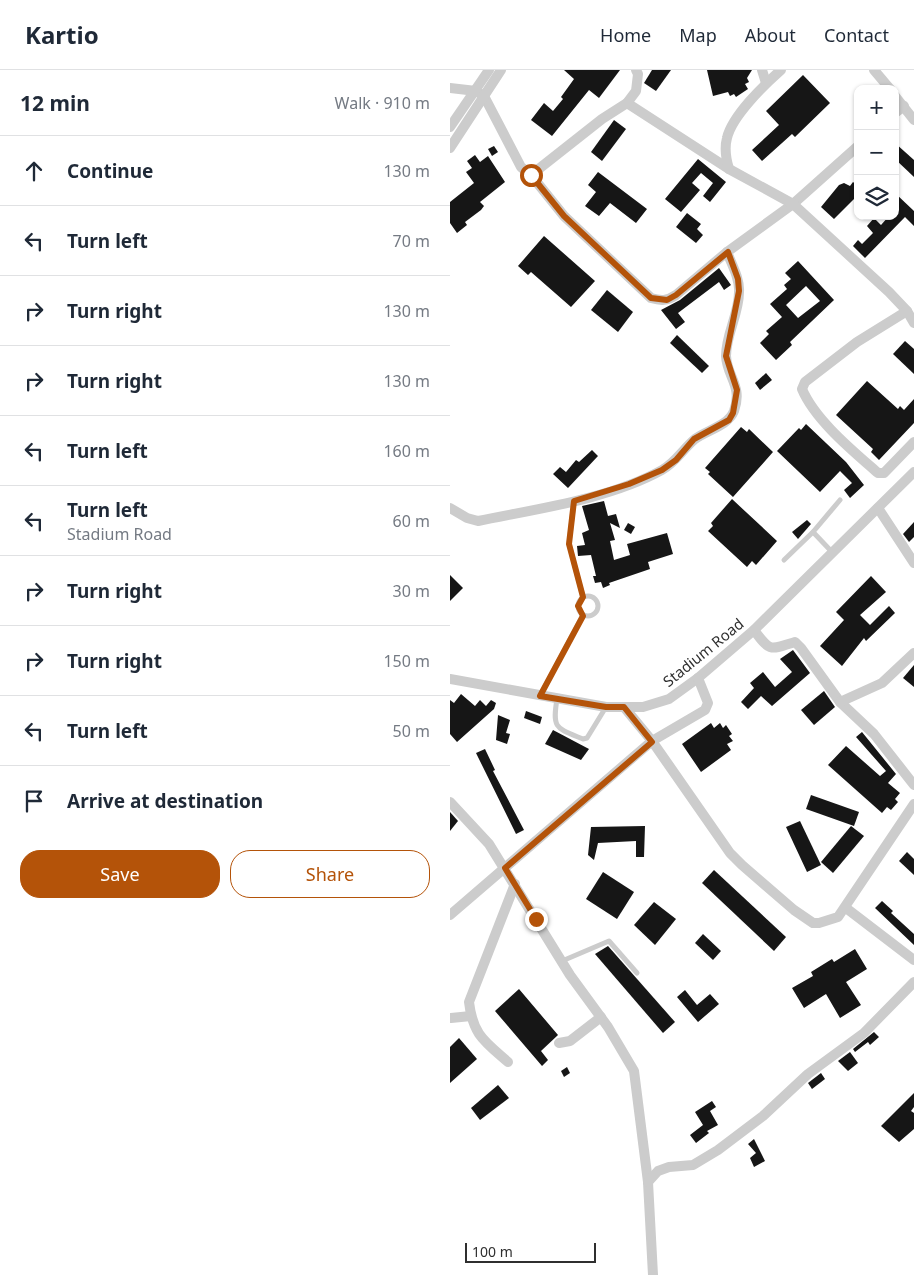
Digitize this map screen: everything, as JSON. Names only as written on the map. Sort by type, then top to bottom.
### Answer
[{"type":"street","points":[[450,148],[480,93],[489,70]]},
{"type":"street","points":[[450,127],[501,70]]},
{"type":"street","points":[[531,175],[602,119],[627,102],[636,91],[638,74],[636,70]]},
{"type":"street","points":[[762,70],[766,83]]},
{"type":"street","points":[[729,169],[725,155],[727,137],[736,118],[766,83],[781,70]]},
{"type":"street","points":[[874,70],[887,85]]},
{"type":"street","points":[[450,88],[480,93]]},
{"type":"street","points":[[480,93],[520,166],[531,175],[564,216],[651,298],[667,300],[676,295],[728,252],[793,204],[854,150]]},
{"type":"street","points":[[899,100],[914,120]]},
{"type":"street","points":[[627,102],[729,169],[793,204],[907,311],[914,323]]},
{"type":"street","points":[[899,110],[904,106]]},
{"type":"street","points":[[450,508],[467,518],[478,521],[574,501],[629,484],[662,470],[676,460],[694,439],[729,420],[733,413],[737,390],[726,356],[739,291],[738,279],[728,252]]},
{"type":"street","points":[[907,311],[858,342],[806,382],[802,389],[806,400],[844,442],[878,473],[884,473],[914,442]]},
{"type":"street","name":"Stadium Road","points":[[450,679],[606,707],[642,707],[669,699],[698,678],[754,630],[914,472]]},
{"type":"street","points":[[878,508],[914,563]]},
{"type":"street","points":[[754,630],[766,647],[773,649],[795,642],[840,702],[874,734],[914,784]]},
{"type":"street","points":[[840,702],[882,683],[914,652]]},
{"type":"street","points":[[450,915],[652,742],[707,706],[708,701],[698,678]]},
{"type":"street","points":[[624,707],[652,742],[730,853],[794,910],[813,922],[819,923],[838,917],[846,908],[914,804]]},
{"type":"street","points":[[450,802],[489,844],[561,961],[601,1017],[634,1071],[648,1182],[653,1275]]},
{"type":"street","points":[[508,1062],[477,1033],[471,1016],[470,1002],[515,884]]},
{"type":"street","points":[[846,908],[914,960]]},
{"type":"street","points":[[648,1182],[658,1171],[669,1167],[693,1165],[718,1150],[763,1116],[803,1078],[864,1033],[914,982]]},
{"type":"street","points":[[450,1015],[471,1016]]},
{"type":"street","points":[[559,1043],[570,1041],[601,1017]]},
{"type":"lane","points":[[784,560],[813,532],[840,500]]},
{"type":"lane","points":[[574,501],[569,544],[583,597],[578,606],[583,616]]},
{"type":"lane","points":[[813,532],[832,552]]},
{"type":"lane","points":[[583,597],[593,597],[598,606],[593,616],[583,616]]},
{"type":"lane","points":[[540,696],[583,616]]},
{"type":"lane","points":[[556,699],[554,719],[558,727],[583,739],[587,738],[592,732],[606,707]]},
{"type":"lane","points":[[561,961],[609,941],[637,974]]},
{"type":"building","points":[[564,70],[620,70],[599,98],[589,90],[552,136],[531,120],[544,103],[553,111],[563,99],[561,97],[574,79]]},
{"type":"building","points":[[652,70],[671,70],[656,91],[644,83]]},
{"type":"building","points":[[707,70],[752,70],[747,78],[749,82],[745,84],[748,89],[736,97],[734,94],[730,96],[728,92],[713,96]]},
{"type":"building","points":[[803,75],[830,103],[795,137],[792,134],[762,161],[752,150],[779,125],[766,111]]},
{"type":"building","points":[[614,120],[626,129],[602,161],[591,152]]},
{"type":"building","points":[[494,146],[498,152],[492,156],[488,149]]},
{"type":"building","points":[[899,147],[914,160],[914,177],[899,163]]},
{"type":"building","points":[[475,155],[480,162],[488,156],[505,182],[480,202],[484,206],[465,222],[467,225],[457,233],[450,223],[450,202],[474,183],[466,172],[472,168],[467,161]]},
{"type":"building","points":[[698,159],[726,182],[710,202],[703,196],[713,183],[701,173],[692,183],[700,190],[681,212],[665,199]]},
{"type":"building","points":[[598,172],[647,209],[636,223],[610,203],[599,216],[585,206],[596,192],[588,185]]},
{"type":"building","points":[[844,183],[850,186],[854,183],[854,199],[834,219],[821,207],[839,185]]},
{"type":"building","points":[[899,197],[914,211],[914,226],[905,217],[865,258],[853,246],[858,240],[862,244],[873,233],[867,226],[872,220],[876,220],[881,225],[885,220],[899,220]]},
{"type":"building","points":[[687,213],[701,224],[697,229],[703,235],[696,243],[676,227]]},
{"type":"building","points":[[544,236],[595,281],[571,307],[531,272],[528,275],[518,266]]},
{"type":"building","points":[[798,261],[834,300],[790,342],[792,345],[776,360],[760,343],[769,334],[766,331],[782,317],[770,304],[787,289],[784,285],[791,279],[785,273]],"holes":[[[806,286],[820,301],[798,318],[786,305]]]},
{"type":"building","points":[[719,268],[731,285],[724,290],[719,282],[678,313],[685,322],[676,329],[661,310],[680,300]]},
{"type":"building","points":[[607,290],[633,312],[618,332],[591,310]]},
{"type":"building","points":[[677,335],[709,366],[702,373],[670,343]]},
{"type":"building","points":[[905,341],[914,349],[914,374],[893,354]]},
{"type":"building","points":[[766,373],[772,380],[760,390],[755,383]]},
{"type":"building","points":[[867,381],[898,409],[900,406],[904,410],[914,399],[914,423],[879,460],[871,452],[873,449],[836,415]]},
{"type":"building","points":[[806,424],[846,462],[864,485],[850,498],[844,490],[852,483],[840,471],[820,492],[777,451],[799,428],[801,430]]},
{"type":"building","points":[[741,427],[747,432],[749,429],[773,452],[733,497],[708,474],[710,472],[705,468]]},
{"type":"building","points":[[592,450],[598,456],[568,488],[553,474],[560,467],[566,472],[576,460],[579,462]]},
{"type":"building","points":[[732,499],[777,541],[756,565],[752,561],[747,567],[708,531],[713,526],[711,523]]},
{"type":"building","points":[[604,501],[608,516],[616,514],[620,528],[610,523],[615,540],[610,541],[614,560],[630,555],[627,544],[667,533],[673,554],[648,562],[650,569],[609,583],[610,585],[603,588],[601,582],[595,583],[593,576],[596,576],[591,555],[578,556],[577,546],[585,545],[582,533],[589,530],[582,506]]},
{"type":"building","points":[[807,520],[811,524],[798,539],[792,532]]},
{"type":"building","points":[[914,522],[914,537],[909,542],[903,534]]},
{"type":"building","points":[[628,523],[635,527],[631,534],[624,530]]},
{"type":"building","points":[[450,575],[463,588],[450,601]]},
{"type":"building","points":[[871,576],[886,592],[860,615],[870,625],[889,606],[895,613],[866,641],[864,638],[842,666],[820,646],[844,620],[836,612]]},
{"type":"building","points":[[793,650],[810,673],[772,706],[761,696],[748,709],[741,702],[754,688],[750,683],[763,672],[775,687],[792,672],[780,659]]},
{"type":"building","points":[[914,665],[914,687],[903,678]]},
{"type":"building","points":[[824,691],[835,707],[814,725],[801,710]]},
{"type":"building","points":[[461,694],[475,706],[480,700],[486,706],[491,700],[496,703],[494,709],[457,742],[450,734],[450,700],[454,703]]},
{"type":"building","points":[[526,711],[542,717],[540,724],[524,718]]},
{"type":"building","points":[[498,715],[510,720],[506,733],[510,734],[507,744],[496,740]]},
{"type":"building","points":[[711,723],[714,728],[720,723],[723,728],[726,725],[732,734],[729,736],[733,741],[727,744],[731,750],[701,772],[682,744]]},
{"type":"building","points":[[553,730],[589,749],[581,760],[545,744]]},
{"type":"building","points":[[862,732],[896,774],[888,783],[900,793],[895,799],[898,802],[891,810],[887,807],[882,813],[828,765],[846,746],[880,776],[886,771],[856,737]]},
{"type":"building","points":[[485,749],[495,770],[493,771],[524,830],[516,834],[476,753]]},
{"type":"building","points":[[811,795],[859,812],[854,826],[806,809]]},
{"type":"building","points":[[450,812],[458,821],[450,831]]},
{"type":"building","points":[[800,821],[821,865],[807,872],[786,827]]},
{"type":"building","points":[[645,826],[644,857],[636,857],[636,841],[598,843],[594,860],[588,855],[591,827]]},
{"type":"building","points":[[851,826],[864,836],[833,873],[821,862]]},
{"type":"building","points":[[907,852],[914,859],[914,875],[899,861]]},
{"type":"building","points":[[714,870],[786,937],[774,951],[702,883]]},
{"type":"building","points":[[603,872],[634,892],[617,919],[586,899]]},
{"type":"building","points":[[882,901],[893,911],[891,913],[914,934],[914,945],[875,908]]},
{"type":"building","points":[[654,902],[676,919],[655,945],[634,925]]},
{"type":"building","points":[[703,934],[721,951],[713,960],[695,943]]},
{"type":"building","points":[[608,946],[675,1022],[663,1033],[595,954]]},
{"type":"building","points":[[855,949],[867,969],[846,982],[861,1005],[840,1018],[826,994],[804,1008],[792,988],[813,976],[811,972],[832,959],[834,962]]},
{"type":"building","points":[[519,989],[558,1035],[541,1051],[548,1060],[542,1066],[495,1011]]},
{"type":"building","points":[[685,990],[697,1005],[710,994],[719,1004],[698,1022],[677,997]]},
{"type":"building","points":[[874,1032],[879,1037],[870,1045],[868,1042],[855,1052],[853,1049]]},
{"type":"building","points":[[459,1038],[477,1059],[450,1083],[450,1047]]},
{"type":"building","points":[[850,1052],[858,1063],[848,1071],[838,1061]]},
{"type":"building","points":[[567,1067],[570,1073],[564,1077],[561,1071]]},
{"type":"building","points":[[821,1073],[825,1079],[812,1089],[808,1083]]},
{"type":"building","points":[[498,1085],[509,1098],[480,1120],[471,1108]]},
{"type":"building","points":[[914,1093],[914,1107],[911,1111],[914,1113],[914,1129],[899,1142],[881,1126]]},
{"type":"building","points":[[712,1101],[716,1107],[710,1111],[718,1125],[707,1131],[709,1133],[696,1143],[690,1135],[703,1125],[695,1112]]},
{"type":"building","points":[[754,1139],[765,1161],[754,1167],[750,1158],[756,1153],[748,1144]]},
{"type":"route","points":[[531,175],[550,201],[564,216],[651,298],[660,301],[667,300],[676,295],[728,252],[738,279],[739,291],[726,356],[737,390],[737,402],[729,420],[694,439],[676,460],[662,470],[629,484],[574,501],[569,530],[569,544],[583,597],[578,603],[578,610],[583,616],[540,696],[606,707],[624,707],[652,742],[505,868],[536,919]]}]
